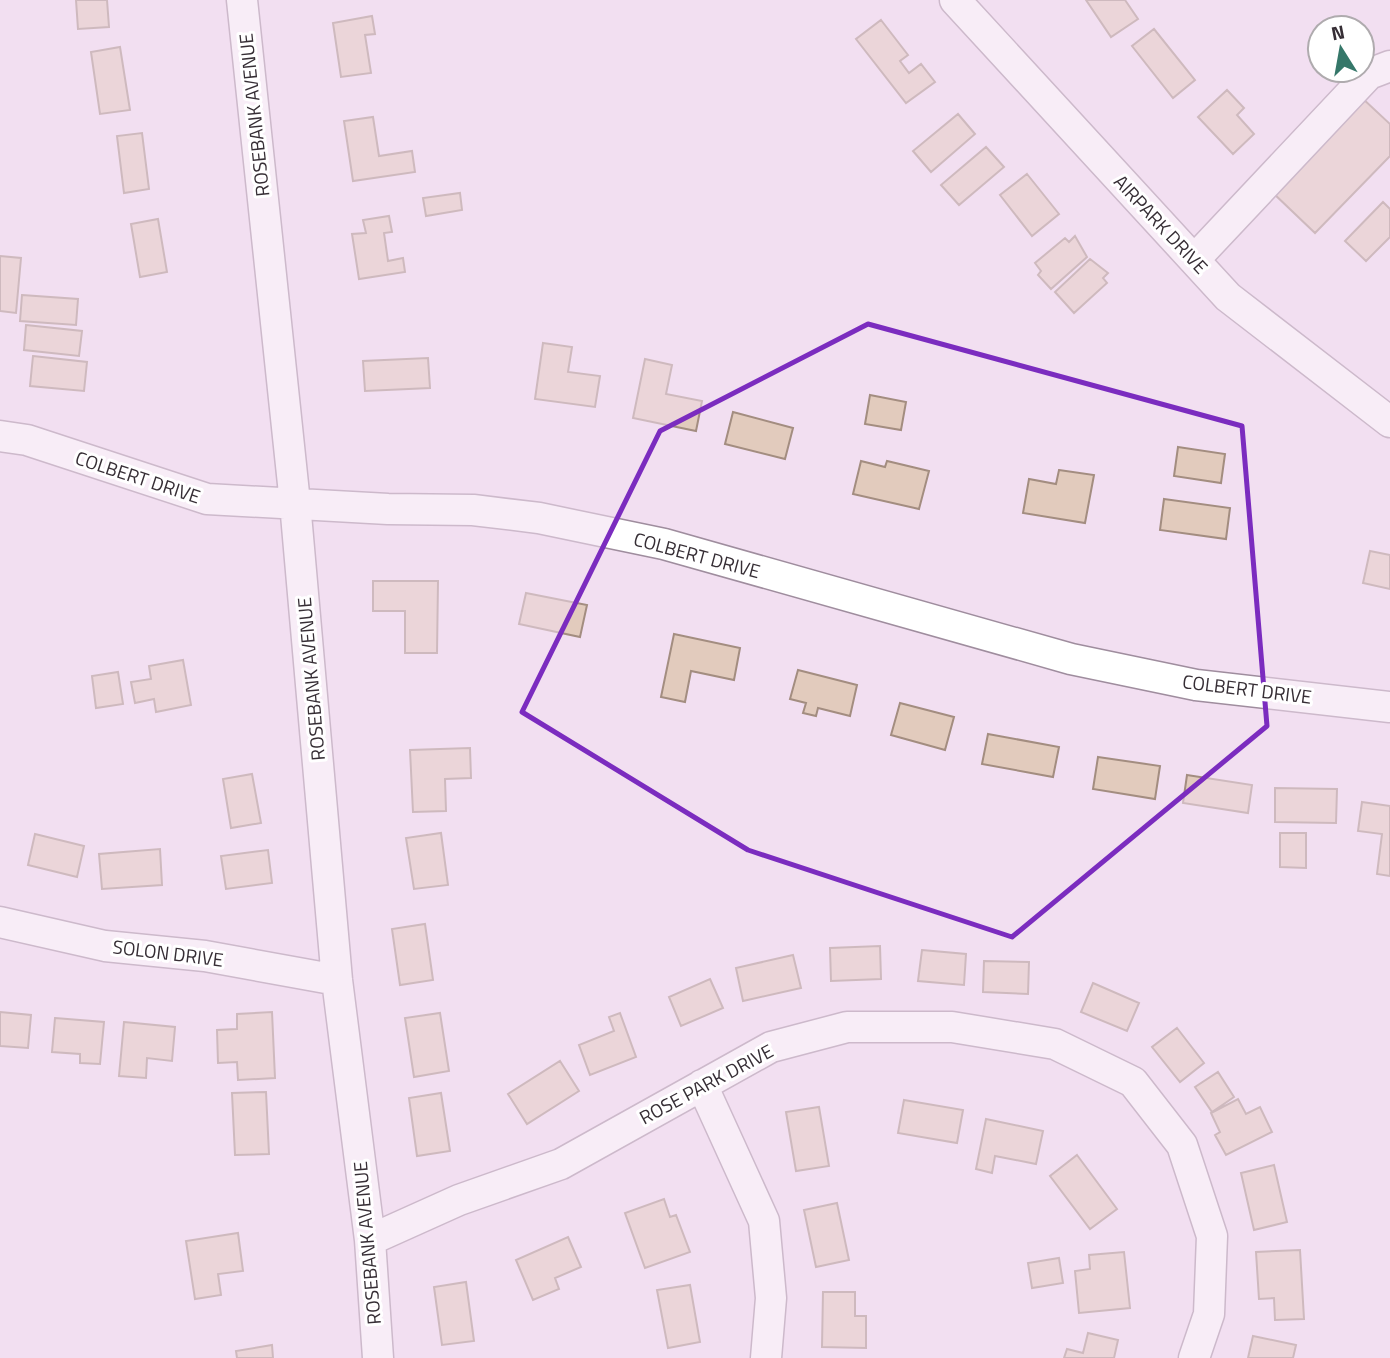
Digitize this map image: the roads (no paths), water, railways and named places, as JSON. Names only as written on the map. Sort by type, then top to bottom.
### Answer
[{"type":"street","name":"ROSEBANK AVENUE","points":[[242,0],[295,503],[337,980],[370,1240],[378,1358]]},
{"type":"street","name":"AIRPARK DRIVE","points":[[955,0],[1228,297],[1390,422]]},
{"type":"street","points":[[1194,260],[1369,74],[1390,66]]},
{"type":"street","name":"COLBERT DRIVE","points":[[0,436],[27,440],[207,499],[388,509],[473,510],[539,518],[664,544],[1071,659],[1196,685],[1390,707]]},
{"type":"street","name":"SOLON DRIVE","points":[[0,922],[105,946],[205,956],[337,980]]},
{"type":"street","name":"ROSE PARK DRIVE","points":[[370,1240],[459,1200],[561,1164],[771,1047],[847,1027],[953,1027],[1055,1044],[1133,1082],[1182,1145],[1212,1236],[1209,1314],[1194,1358]]},
{"type":"street","points":[[702,1085],[764,1221],[771,1298],[766,1358]]}]
